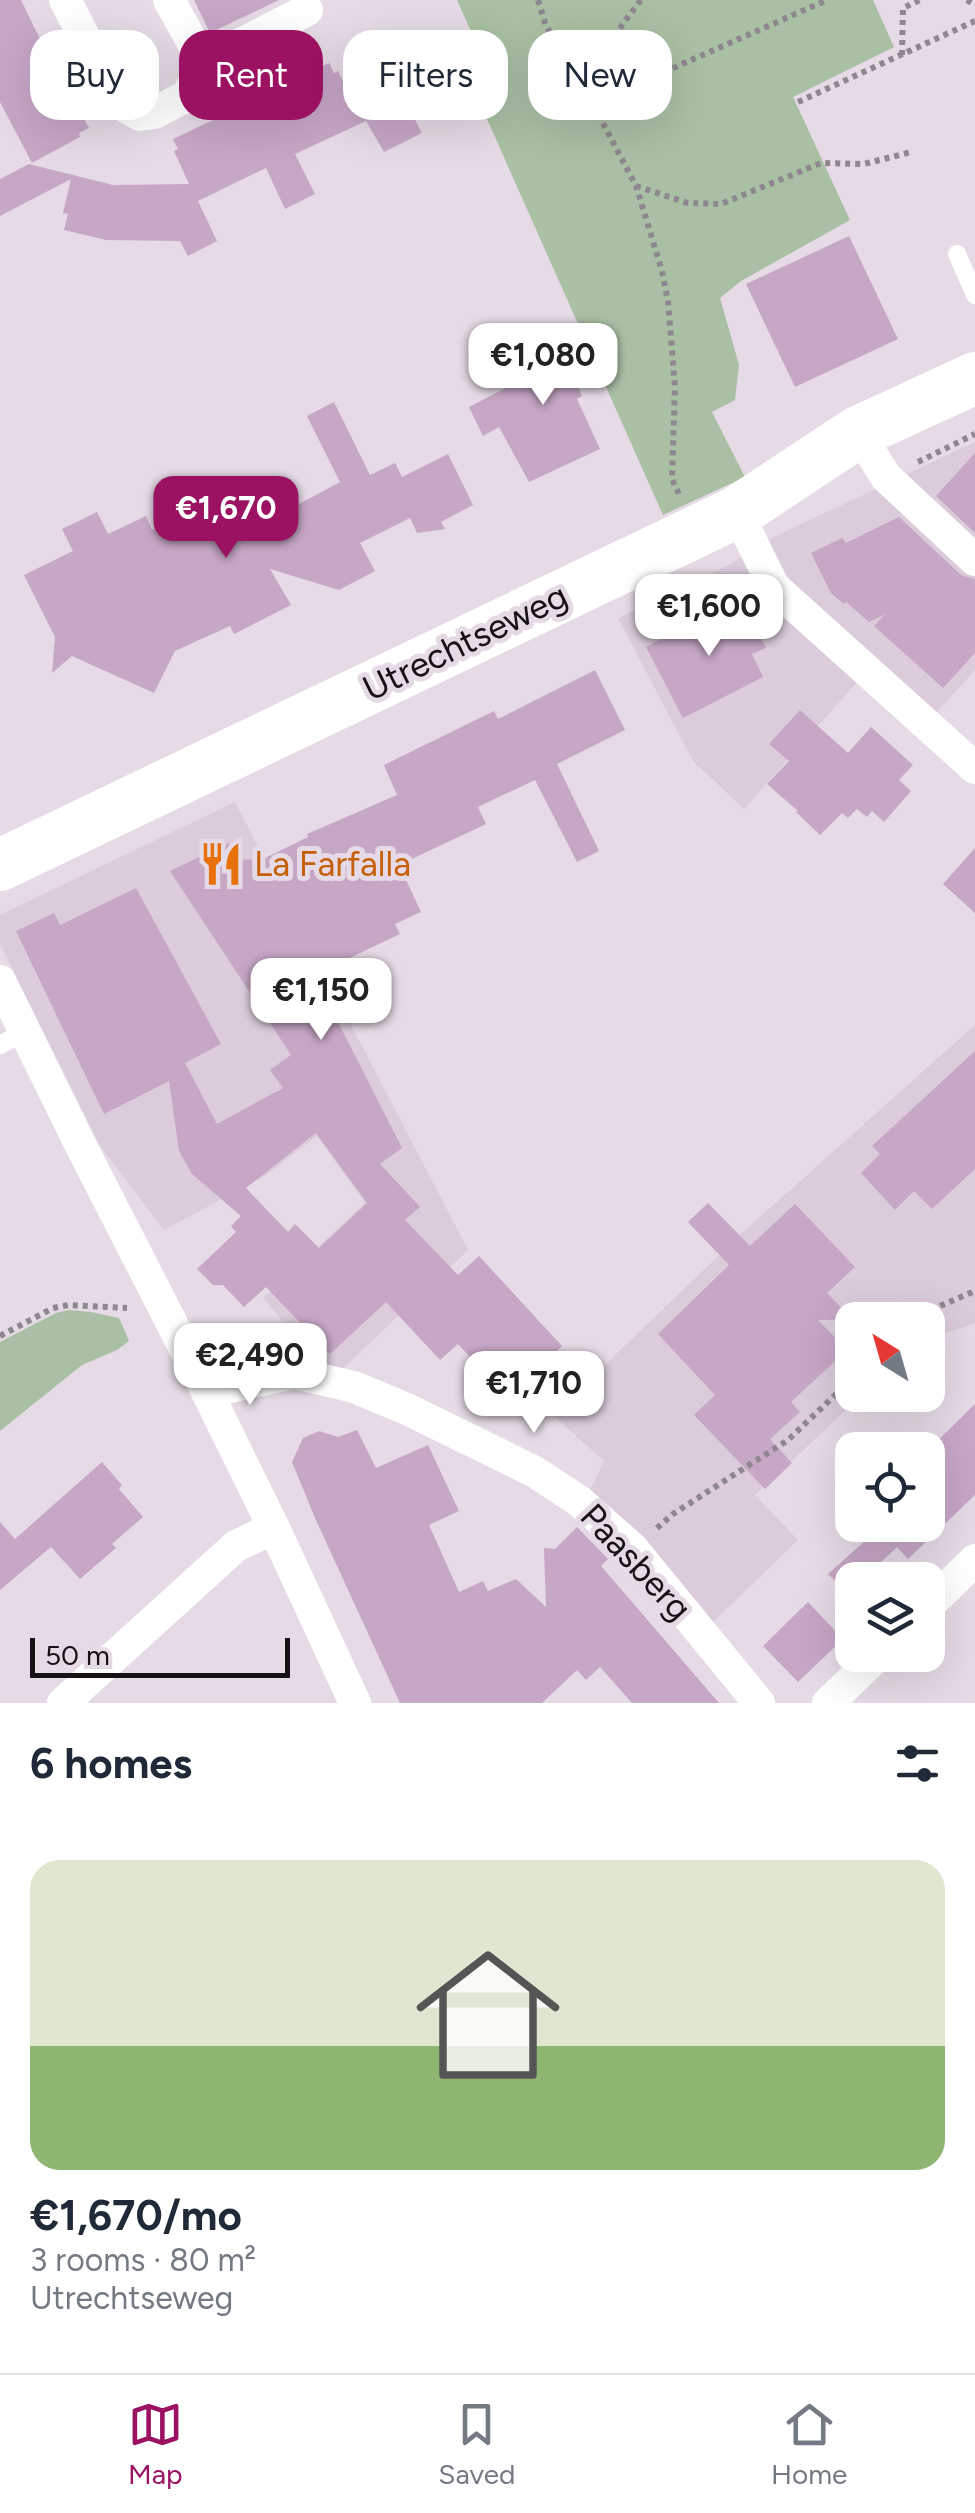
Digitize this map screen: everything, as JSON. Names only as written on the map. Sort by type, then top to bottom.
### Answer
[{"type":"main road","name":"Utrechtseweg","points":[[0,865],[712,511],[858,432],[975,378]]},
{"type":"street","points":[[66,0],[126,108],[140,115],[154,113],[179,100]]},
{"type":"street","points":[[169,0],[186,30]]},
{"type":"street","points":[[268,30],[307,10]]},
{"type":"street","points":[[858,432],[886,477],[975,560]]},
{"type":"street","points":[[712,511],[774,587],[975,768]]},
{"type":"street","points":[[0,981],[13,1038],[80,1144],[274,1528],[355,1703]]},
{"type":"street","name":"Paasberg","points":[[207,1392],[294,1374],[354,1388],[409,1410],[535,1472],[579,1501],[632,1548],[759,1703]]},
{"type":"street","points":[[63,1703],[236,1546],[274,1528]]},
{"type":"street","points":[[945,1589],[975,1560]]},
{"type":"street","points":[[828,1703],[860,1672]]},
{"type":"lane","points":[[957,254],[975,295]]},
{"type":"path","points":[[538,0],[548,30]]},
{"type":"path","points":[[672,69],[827,0]]},
{"type":"path","points":[[902,55],[903,8],[920,0]]},
{"type":"path","points":[[967,0],[975,6]]},
{"type":"path","points":[[619,30],[640,2]]},
{"type":"path","points":[[798,102],[975,21]]},
{"type":"path","points":[[601,120],[636,186],[668,301],[675,387],[672,479],[712,511]]},
{"type":"path","points":[[636,186],[688,203],[721,204],[821,163],[864,164],[911,152]]},
{"type":"path","points":[[945,1303],[975,1290]]},
{"type":"path","points":[[0,1336],[53,1308],[69,1304],[130,1309]]},
{"type":"path","points":[[632,1548],[673,1514],[788,1440],[835,1394]]},
{"type":"shaded area","points":[[975,442],[975,670],[918,733],[858,681],[744,809],[693,761],[618,618],[727,566],[774,537]]},
{"type":"shaded area","points":[[235,802],[468,1250],[338,1373],[298,1339],[263,1298],[365,1203],[317,1136],[266,1175],[164,1230],[101,1147],[0,944],[0,915]]},
{"type":"shaded area","points":[[975,1025],[975,1323],[945,1334],[945,1302],[835,1302],[835,1412],[844,1412],[755,1495],[798,1540],[713,1622],[589,1493],[604,1461],[555,1417],[742,1233]]},
{"type":"green space","points":[[457,0],[873,0],[894,47],[793,97],[850,220],[741,281],[720,298],[739,365],[735,400],[712,412],[745,477],[663,515],[487,120],[508,120],[508,30],[470,30]]},
{"type":"green space","points":[[69,1310],[119,1318],[129,1341],[82,1365],[0,1431],[0,1342]]},
{"type":"building","points":[[0,0],[21,0],[36,30],[30,30],[30,120],[85,120],[89,128],[32,163],[0,102]]},
{"type":"building","points":[[194,0],[279,0],[216,30],[209,30]]},
{"type":"building","points":[[329,63],[343,82],[343,120],[415,120],[422,133],[384,152],[366,121],[295,154],[315,194],[285,209],[266,168],[198,201],[217,241],[188,256],[180,241],[106,240],[64,230],[68,214],[63,213],[71,179],[0,216],[0,179],[29,164],[113,185],[189,184],[174,151],[178,149],[173,139],[213,120],[323,120],[323,66]]},
{"type":"building","points":[[849,236],[898,339],[795,387],[746,284]]},
{"type":"building","points":[[571,328],[595,378],[578,386],[582,396],[577,399],[600,449],[529,482],[499,427],[483,436],[469,407],[519,381],[509,360]]},
{"type":"building","points":[[334,402],[370,475],[395,463],[402,477],[448,454],[473,505],[441,522],[445,529],[417,533],[410,518],[360,543],[375,571],[339,590],[270,569],[291,605],[234,634],[230,626],[175,651],[154,693],[72,656],[52,673],[55,637],[24,575],[73,551],[62,529],[97,512],[108,534],[146,516],[152,530],[229,490],[251,530],[340,482],[307,416]]},
{"type":"building","points":[[975,453],[975,533],[936,496]]},
{"type":"building","points":[[899,517],[961,575],[975,579],[975,653],[943,688],[874,626],[885,614],[869,622],[831,593],[811,553],[842,538],[846,543]]},
{"type":"building","points":[[727,604],[731,613],[744,606],[766,648],[752,654],[763,677],[683,718],[646,647]]},
{"type":"building","points":[[595,670],[625,730],[557,764],[599,851],[577,862],[535,780],[478,807],[486,824],[399,865],[421,912],[395,924],[400,934],[314,975],[402,1148],[380,1164],[420,1207],[405,1220],[458,1275],[479,1256],[562,1346],[552,1356],[576,1383],[551,1406],[542,1396],[523,1414],[458,1344],[440,1360],[386,1302],[330,1354],[266,1287],[244,1307],[223,1285],[213,1285],[197,1269],[236,1232],[231,1226],[241,1216],[192,1174],[179,1151],[169,1081],[104,1114],[16,931],[54,913],[60,925],[136,888],[221,1044],[185,1063],[217,1124],[283,1088],[270,1070],[291,1055],[170,871],[229,843],[237,860],[263,859],[308,837],[307,834],[397,795],[384,765],[494,711],[498,719]],"holes":[[[316,1133],[367,1203],[319,1248],[295,1224],[288,1232],[246,1188]]]},
{"type":"building","points":[[800,710],[848,753],[871,727],[913,765],[899,780],[911,791],[884,822],[872,811],[867,817],[857,809],[848,818],[842,813],[820,835],[767,784],[789,761],[769,744]]},
{"type":"building","points":[[975,848],[975,913],[943,884]]},
{"type":"building","points":[[975,1051],[975,1169],[932,1209],[914,1191],[895,1210],[861,1173],[880,1154],[872,1146]]},
{"type":"building","points":[[708,1203],[750,1246],[795,1204],[855,1267],[827,1293],[836,1302],[835,1320],[818,1320],[835,1338],[835,1361],[791,1402],[800,1412],[770,1439],[792,1463],[765,1489],[694,1415],[715,1395],[658,1334],[729,1265],[688,1222]]},
{"type":"building","points":[[975,1404],[975,1495],[945,1524],[945,1433]]},
{"type":"building","points":[[357,1430],[376,1468],[428,1445],[459,1511],[429,1525],[459,1592],[483,1581],[488,1591],[516,1579],[546,1607],[544,1548],[555,1549],[577,1527],[608,1559],[601,1566],[719,1703],[632,1703],[600,1667],[586,1680],[577,1670],[542,1703],[400,1703],[292,1462],[303,1438],[319,1431],[338,1437]]},
{"type":"building","points":[[102,1462],[143,1517],[112,1544],[116,1548],[80,1579],[51,1547],[0,1590],[0,1522],[15,1539]]},
{"type":"building","points":[[864,1542],[926,1542],[908,1559],[897,1547],[881,1562],[841,1562]]},
{"type":"building","points":[[808,1602],[835,1631],[835,1647],[798,1682],[763,1646]]},
{"type":"place","name":"La Farfalla","points":[[221,864]]}]
